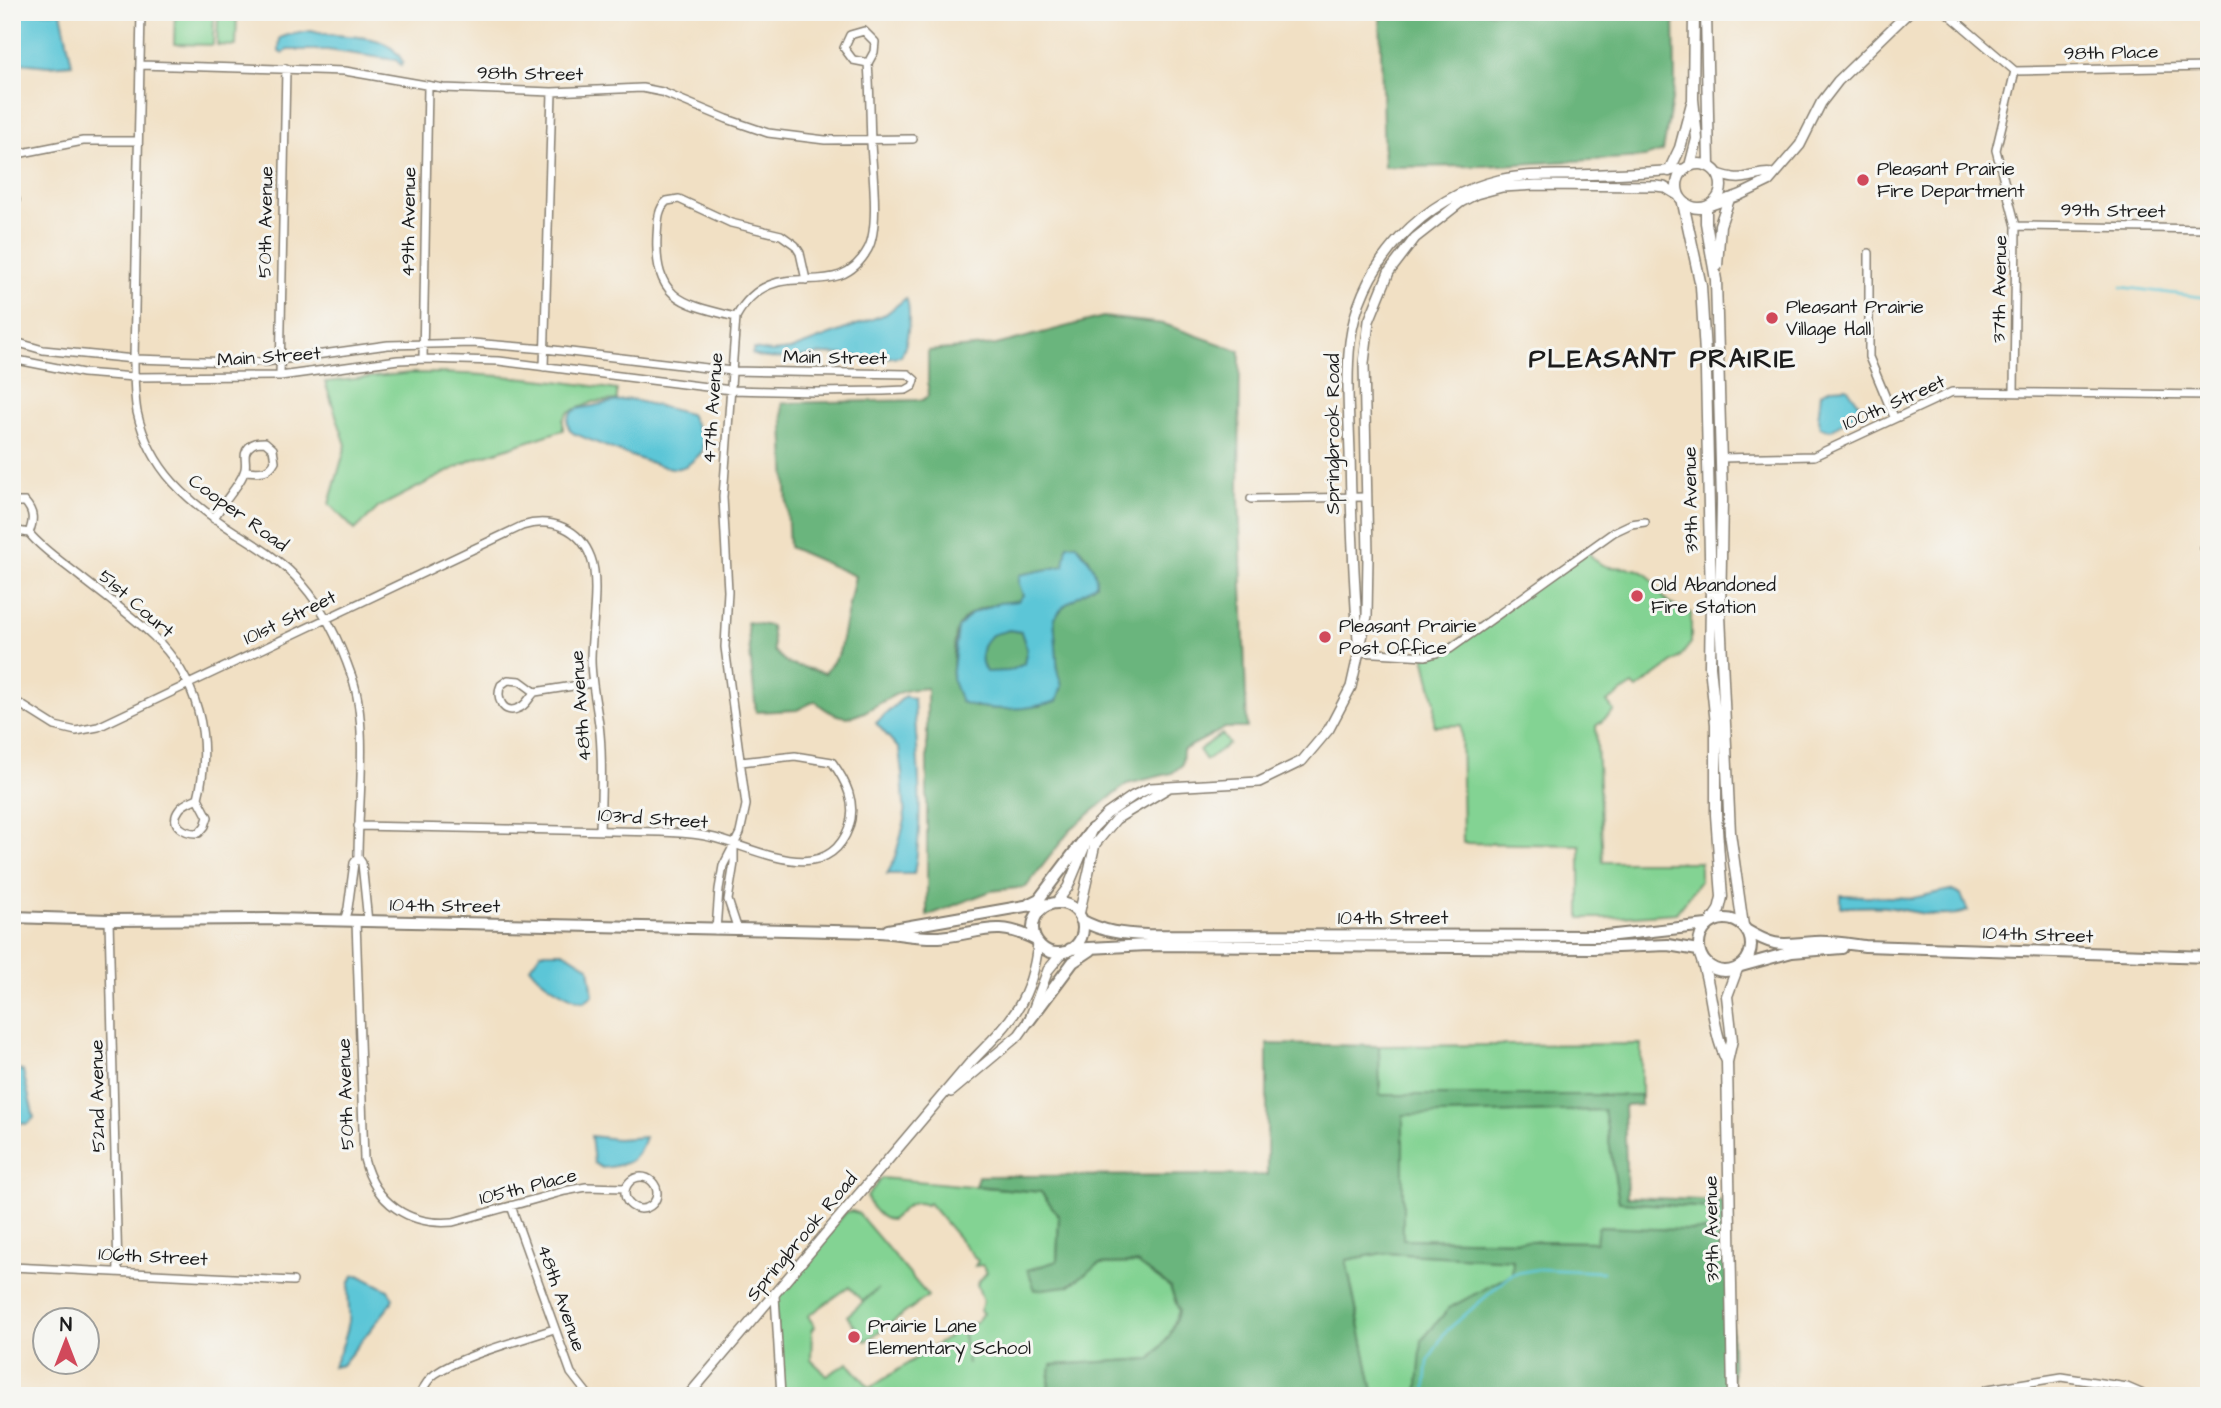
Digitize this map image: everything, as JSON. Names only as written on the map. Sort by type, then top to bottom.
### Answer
[{"type":"main road","points":[[1687,167],[1699,164],[1709,166],[1718,174],[1720,195],[1708,207],[1697,209],[1681,200],[1677,181],[1687,167],[1697,139],[1693,99],[1694,12]]},
{"type":"main road","points":[[1706,12],[1709,166]]},
{"type":"main road","points":[[1669,170],[1680,148],[1693,99]]},
{"type":"main road","points":[[1716,280],[1720,225],[1729,199]]},
{"type":"main road","name":"39th Avenue","points":[[1681,200],[1700,286],[1706,370],[1710,666],[1716,724],[1716,816],[1722,897],[1719,910],[1709,924]]},
{"type":"main road","name":"39th Avenue","points":[[1708,207],[1706,223],[1716,280],[1721,458],[1720,626],[1729,815],[1732,856],[1745,928]]},
{"type":"main road","points":[[1716,816],[1729,815]]},
{"type":"main road","points":[[1026,906],[1039,899],[1092,830]]},
{"type":"main road","points":[[1054,904],[1069,906],[1080,918],[1081,937],[1067,951],[1050,951],[1037,942],[1033,930],[1037,914],[1054,904]]},
{"type":"main road","name":"104th Street","points":[[878,932],[1026,906],[1054,904]]},
{"type":"main road","name":"104th Street","points":[[12,917],[878,932],[917,937],[938,937],[985,929],[1010,929],[1037,942]]},
{"type":"main road","name":"104th Street","points":[[1080,918],[1095,928],[1117,934],[1147,935],[1606,936],[1709,924]]},
{"type":"main road","points":[[1728,919],[1745,928],[1751,945],[1750,953],[1739,967],[1720,971],[1704,963],[1699,953],[1698,941],[1709,924],[1728,919]]},
{"type":"main road","name":"104th Street","points":[[1745,928],[1767,943],[1783,946],[1829,942],[1866,946],[2209,957]]},
{"type":"main road","name":"104th Street","points":[[1067,951],[1147,945],[1592,948],[1668,945],[1699,953]]},
{"type":"main road","name":"104th Street","points":[[1739,967],[1792,952],[1866,946]]},
{"type":"main road","points":[[1029,1021],[1073,962],[1093,949]]},
{"type":"main road","name":"39th Avenue","points":[[1699,953],[1707,974],[1721,1048],[1727,1062]]},
{"type":"main road","name":"39th Avenue","points":[[1733,1396],[1727,1062],[1732,1040],[1727,996],[1739,967]]},
{"type":"street","name":"Cooper Road","points":[[141,12],[134,359],[138,414],[153,453],[177,488],[191,503],[262,549],[303,584],[325,618],[347,663],[357,691],[360,710],[358,859],[362,863],[362,922]]},
{"type":"street","points":[[1708,207],[1769,181],[1800,145],[1821,103],[1838,81],[1909,12]]},
{"type":"street","points":[[1946,12],[2015,71]]},
{"type":"street","points":[[806,280],[800,253],[795,245],[781,234],[731,223],[679,199],[667,201],[660,209],[657,267],[664,282],[678,298],[689,304],[736,317],[750,296],[768,284],[827,279],[847,272],[869,247],[874,216],[868,63],[874,52],[875,42],[869,34],[854,32],[846,38],[846,53],[853,60],[868,63]]},
{"type":"street","name":"98th Street","points":[[140,65],[345,71],[428,86],[552,92],[642,88],[662,92],[768,133],[810,139],[913,139]]},
{"type":"street","name":"98th Place","points":[[2015,71],[2209,67]]},
{"type":"street","name":"50th Avenue","points":[[280,376],[286,68]]},
{"type":"street","name":"37th Avenue","points":[[2014,391],[2017,226],[1997,150],[2015,71]]},
{"type":"street","name":"49th Avenue","points":[[423,359],[428,86]]},
{"type":"street","points":[[544,366],[552,92]]},
{"type":"street","points":[[12,155],[83,141],[138,141]]},
{"type":"street","name":"Springbrook Road","points":[[1359,652],[1350,498],[1349,363],[1353,330],[1371,277],[1385,255],[1402,236],[1442,203],[1498,180],[1525,176],[1687,167]]},
{"type":"street","points":[[1718,174],[1732,179],[1747,178],[1765,172],[1773,174]]},
{"type":"street","name":"Springbrook Road","points":[[1054,904],[1068,887],[1092,830],[1107,814],[1133,796],[1150,788],[1259,782],[1302,761],[1329,729],[1351,687],[1367,616],[1364,363],[1369,321],[1389,272],[1415,238],[1461,202],[1502,187],[1656,186],[1664,187],[1681,200]]},
{"type":"street","points":[[12,190],[16,200],[12,209]]},
{"type":"street","name":"99th Street","points":[[2017,226],[2209,229]]},
{"type":"street","points":[[1869,253],[1869,357],[1894,417]]},
{"type":"street","name":"47th Avenue","points":[[734,844],[740,833],[746,804],[725,647],[727,591],[723,497],[736,317]]},
{"type":"street","name":"Main Street","points":[[12,341],[43,350],[134,359],[234,362],[279,360],[359,348],[423,343],[473,343],[732,371],[908,374],[915,380],[913,386],[906,390],[731,390],[657,383],[499,361],[423,359],[280,376],[134,377],[83,373],[12,359]]},
{"type":"street","name":"100th Street","points":[[1721,458],[1814,456],[1952,391],[2209,396]]},
{"type":"street","points":[[214,519],[245,471],[245,453],[248,448],[258,442],[269,444],[276,455],[269,470],[245,471]]},
{"type":"street","points":[[1251,499],[1366,498]]},
{"type":"street","points":[[12,502],[25,502],[31,508],[33,520],[29,533]]},
{"type":"street","name":"101st Street","points":[[12,699],[55,726],[76,731],[97,727],[522,526],[546,522],[564,527],[580,540]]},
{"type":"street","points":[[1359,652],[1426,656],[1450,649],[1614,531],[1645,522]]},
{"type":"street","name":"51st Court","points":[[12,530],[29,533],[153,636],[173,659],[195,700],[204,735],[205,758],[198,798],[208,817],[199,833],[188,834],[180,829],[176,821],[177,811],[198,798]]},
{"type":"street","name":"48th Avenue","points":[[580,540],[591,556],[594,568],[592,683],[598,707],[601,745],[600,830]]},
{"type":"street","points":[[535,692],[515,679],[504,681],[498,692],[500,704],[515,710],[523,706],[535,692],[592,683]]},
{"type":"street","name":"103rd Street","points":[[358,825],[600,830],[709,836],[797,862],[818,859],[833,851],[845,836],[852,818],[850,794],[843,776],[832,762],[795,756],[741,762]]},
{"type":"street","name":"Springbrook Road","points":[[1080,918],[1095,844],[1116,819],[1172,786]]},
{"type":"street","points":[[716,930],[721,877],[726,857],[734,844]]},
{"type":"street","points":[[734,844],[729,900],[738,930]]},
{"type":"street","name":"Cooper Road","points":[[344,921],[354,863],[358,859]]},
{"type":"street","name":"52nd Avenue","points":[[109,920],[118,1271]]},
{"type":"street","name":"50th Avenue","points":[[362,922],[364,1159],[379,1192],[398,1212],[422,1221],[439,1223]]},
{"type":"street","name":"Springbrook Road","points":[[688,1396],[775,1297],[970,1063],[1011,1021],[1020,1008],[1036,966],[1037,942]]},
{"type":"street","name":"Springbrook Road","points":[[941,1100],[1019,1035],[1029,1021],[1048,970],[1067,951]]},
{"type":"street","name":"105th Place","points":[[439,1223],[453,1222],[575,1189],[625,1188],[632,1180],[643,1177],[653,1182],[657,1198],[647,1209],[636,1209],[625,1199],[625,1188]]},
{"type":"street","name":"48th Avenue","points":[[512,1206],[570,1373],[589,1396]]},
{"type":"street","name":"106th Street","points":[[12,1267],[293,1281]]},
{"type":"street","points":[[775,1297],[781,1396]]},
{"type":"street","points":[[419,1396],[434,1374],[458,1362],[554,1329]]},
{"type":"street","points":[[1976,1396],[1987,1390],[2062,1377],[2127,1387],[2148,1396]]},
{"type":"green space","points":[[175,12],[214,12],[213,45],[174,44]]},
{"type":"green space","points":[[218,12],[237,12],[236,46],[217,45]]},
{"type":"green space","points":[[1380,12],[1674,12],[1675,83],[1663,151],[1645,157],[1484,166],[1384,167]]},
{"type":"green space","points":[[1103,317],[1164,324],[1240,351],[1239,498],[1247,728],[1225,728],[1183,750],[1182,765],[1172,773],[1127,784],[1072,828],[1026,887],[991,891],[927,916],[927,688],[902,692],[866,711],[848,717],[838,716],[815,701],[797,710],[756,712],[747,622],[771,626],[774,651],[787,663],[825,673],[839,653],[855,576],[789,547],[782,403],[923,400],[928,396],[928,351],[996,345]],"holes":[[[1076,544],[1089,559],[1096,584],[1065,605],[1054,618],[1058,674],[1062,686],[1041,706],[974,707],[952,678],[955,638],[963,621],[984,607],[1018,601],[1024,595],[1019,575],[1064,566]]]},
{"type":"green space","points":[[411,373],[489,375],[566,382],[617,390],[617,400],[593,402],[568,412],[563,420],[563,430],[471,460],[379,507],[355,530],[329,504],[346,445],[325,382]]},
{"type":"green space","points":[[1587,550],[1593,558],[1606,566],[1645,573],[1668,602],[1691,613],[1691,643],[1680,657],[1637,689],[1633,685],[1607,702],[1614,711],[1596,726],[1603,862],[1700,862],[1700,881],[1676,913],[1580,918],[1580,845],[1463,843],[1461,725],[1434,726],[1435,703],[1424,656],[1439,654]]},
{"type":"green space","points":[[1009,630],[1021,632],[1027,649],[1024,664],[1009,671],[986,673],[981,658],[985,643],[992,635]]},
{"type":"green space","points":[[1222,734],[1229,744],[1206,760],[1199,750]]},
{"type":"green space","points":[[1267,1044],[1379,1046],[1380,1095],[1641,1095],[1641,1105],[1624,1106],[1627,1197],[1723,1201],[1724,1255],[1730,1255],[1733,1396],[1417,1396],[1422,1340],[1449,1308],[1512,1274],[1513,1260],[1383,1253],[1346,1260],[1374,1396],[1047,1396],[1051,1365],[1151,1359],[1169,1337],[1179,1311],[1170,1287],[1137,1263],[1099,1264],[1068,1286],[1035,1290],[1028,1270],[1057,1261],[1059,1216],[1041,1192],[975,1186],[978,1176],[1267,1175]],"holes":[[[1604,1110],[1619,1202],[1710,1208],[1714,1231],[1598,1227],[1596,1242],[1403,1239],[1403,1115]]]},
{"type":"green space","points":[[1641,1044],[1641,1095],[1379,1095],[1379,1046]]},
{"type":"green space","points":[[1604,1110],[1619,1201],[1711,1208],[1714,1232],[1598,1227],[1597,1242],[1403,1239],[1403,1114]]},
{"type":"green space","points":[[881,1178],[1041,1192],[1059,1216],[1057,1262],[1028,1270],[1068,1286],[1099,1264],[1137,1263],[1170,1287],[1179,1311],[1169,1337],[1151,1359],[1052,1365],[1047,1396],[781,1396],[775,1297],[846,1212],[858,1213],[928,1296],[866,1341],[847,1316],[878,1289],[862,1301],[849,1287],[808,1316],[815,1327],[812,1330],[811,1360],[827,1375],[848,1363],[870,1388],[950,1336],[952,1325],[961,1325],[968,1364],[963,1326],[975,1323],[983,1313],[980,1311],[983,1302],[977,1284],[987,1272],[982,1265],[975,1266],[978,1261],[929,1203],[911,1204],[891,1220],[873,1209],[867,1197]]},
{"type":"green space","points":[[1383,1253],[1529,1260],[1455,1396],[1374,1396],[1346,1260]]},
{"type":"water","points":[[12,12],[61,12],[72,64],[48,66],[12,62]]},
{"type":"water","points":[[311,31],[374,39],[395,51],[403,62],[401,65],[396,60],[327,50],[287,50],[283,54],[279,52],[280,38]]},
{"type":"water","points":[[906,298],[908,327],[901,356],[829,354],[770,358],[752,354],[754,349],[772,352],[790,350],[886,314]]},
{"type":"water","points":[[1847,387],[1860,405],[1860,411],[1831,430],[1820,427],[1818,419],[1821,393],[1831,388]]},
{"type":"water","points":[[629,399],[690,414],[703,440],[702,452],[686,466],[670,468],[573,433],[568,427],[569,417],[577,409]]},
{"type":"water","points":[[1076,544],[1087,558],[1095,572],[1096,584],[1065,605],[1054,618],[1058,674],[1062,686],[1057,701],[1009,709],[984,708],[961,702],[952,678],[958,628],[972,613],[999,603],[1018,601],[1023,595],[1019,575],[1064,566],[1067,545]],"holes":[[[1009,630],[1021,632],[1027,649],[1024,664],[1009,671],[986,672],[982,653],[988,639],[994,634]]]},
{"type":"water","points":[[905,696],[914,699],[919,786],[917,852],[914,874],[887,874],[894,861],[905,820],[902,774],[899,749],[876,723]]},
{"type":"water","points":[[1950,890],[1961,895],[1968,911],[1937,915],[1886,907],[1841,907],[1841,895],[1913,898]]},
{"type":"water","points":[[541,952],[565,952],[589,967],[593,995],[584,1002],[577,1000],[540,978],[530,967]]},
{"type":"water","points":[[12,1069],[23,1071],[34,1118],[27,1124],[12,1122]]},
{"type":"water","points":[[591,1136],[617,1139],[645,1137],[642,1146],[630,1161],[602,1168],[594,1163]]},
{"type":"water","points":[[359,1275],[388,1290],[393,1298],[342,1365],[333,1367],[348,1326],[348,1291],[353,1276]]},
{"type":"waterway","points":[[2121,287],[2209,298]]},
{"type":"waterway","points":[[1425,1396],[1428,1362],[1444,1333],[1512,1274],[1539,1269],[1603,1272]]},
{"type":"place","name":"Pleasant Prairie Fire Department","points":[[1863,180]]},
{"type":"place","name":"Pleasant Prairie Village Hall","points":[[1772,318]]},
{"type":"place","name":"Old Abandoned Fire Station","points":[[1637,596]]},
{"type":"place","name":"Pleasant Prairie Post Office","points":[[1325,637]]},
{"type":"place","name":"Prairie Lane Elementary School","points":[[854,1337]]},
{"type":"district","name":"PLEASANT PRAIRIE","points":[[1663,359]]}]
